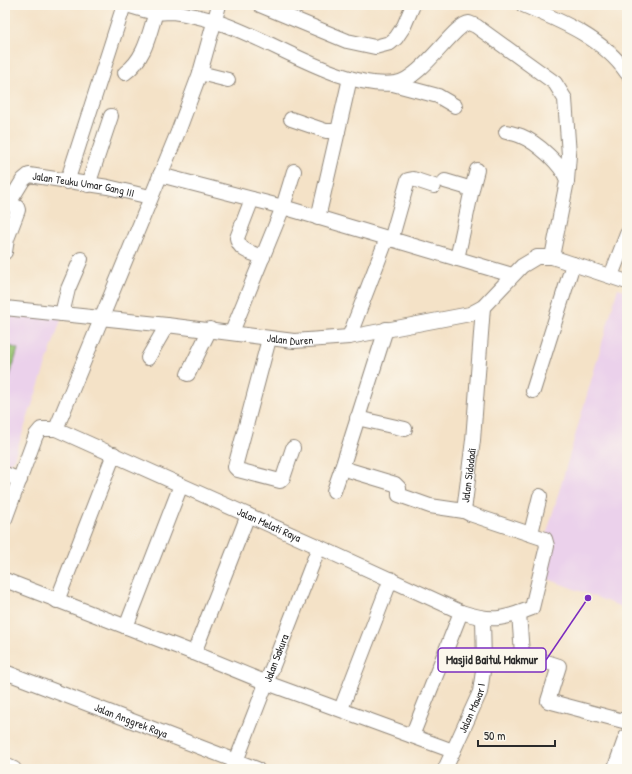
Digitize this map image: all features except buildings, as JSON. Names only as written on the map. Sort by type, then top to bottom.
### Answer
[{"type":"main road","points":[[616,769],[627,738]]},
{"type":"street","points":[[67,182],[125,5],[156,12],[173,12],[215,21],[349,81],[393,84],[438,96],[455,106]]},
{"type":"street","points":[[5,519],[39,430],[56,429],[103,318],[200,73],[219,5]]},
{"type":"street","points":[[260,5],[347,41],[375,47],[390,43],[396,38],[404,26],[413,5]]},
{"type":"street","points":[[523,5],[606,48],[627,73]]},
{"type":"street","points":[[125,73],[132,68],[142,55],[156,12]]},
{"type":"street","points":[[393,84],[401,82],[417,71],[448,41],[461,25],[469,23],[476,26],[555,84],[565,99],[569,138],[567,181],[552,257],[612,274],[627,282]]},
{"type":"street","points":[[200,73],[228,80]]},
{"type":"street","points":[[318,218],[349,81]]},
{"type":"street","points":[[88,185],[111,116]]},
{"type":"street","points":[[291,119],[326,131],[338,131]]},
{"type":"street","points":[[506,132],[522,136],[530,140],[562,168],[567,181]]},
{"type":"street","points":[[457,259],[477,170]]},
{"type":"street","points":[[232,332],[284,207],[294,172]]},
{"type":"street","name":"Jalan Teuku Umar Gang III","points":[[7,202],[29,174],[150,197]]},
{"type":"street","points":[[160,175],[284,207],[512,275]]},
{"type":"street","points":[[350,337],[389,239],[408,180],[472,189]]},
{"type":"street","points":[[252,199],[237,238],[242,249],[263,257]]},
{"type":"street","points":[[5,252],[10,232],[18,213],[16,207],[7,202]]},
{"type":"street","points":[[612,274],[627,234]]},
{"type":"street","name":"Jalan Duren","points":[[5,308],[167,324],[232,332],[269,339],[294,341],[350,337],[386,329],[460,317],[483,307],[512,275],[529,260],[537,257],[552,257]]},
{"type":"street","points":[[62,314],[68,289],[81,259]]},
{"type":"street","points":[[533,391],[573,264]]},
{"type":"street","name":"Jalan Sidodadi","points":[[483,307],[473,440],[464,511],[531,533],[545,539],[548,543],[525,611]]},
{"type":"street","points":[[148,358],[167,324]]},
{"type":"street","points":[[334,492],[386,329]]},
{"type":"street","points":[[188,374],[210,330]]},
{"type":"street","points":[[269,339],[235,467],[238,470],[280,481],[284,478],[292,448]]},
{"type":"street","points":[[357,418],[405,429]]},
{"type":"street","name":"Jalan Melati Raya","points":[[56,429],[248,514],[461,612],[483,619]]},
{"type":"street","points":[[57,601],[114,454]]},
{"type":"street","points":[[342,468],[395,484],[399,488],[399,495],[430,506],[464,511]]},
{"type":"street","points":[[5,474],[20,480]]},
{"type":"street","points":[[126,627],[181,485]]},
{"type":"street","points":[[531,533],[540,496]]},
{"type":"street","points":[[194,653],[248,514]]},
{"type":"street","name":"Jalan Sakura","points":[[234,765],[320,547]]},
{"type":"street","points":[[5,580],[194,653],[267,683],[453,751]]},
{"type":"street","points":[[341,709],[390,580]]},
{"type":"street","points":[[483,619],[501,618],[525,611],[522,654],[559,666],[548,701],[627,722]]},
{"type":"street","points":[[412,736],[461,612]]},
{"type":"street","name":"Jalan Mawar I","points":[[445,769],[480,692],[484,664],[483,619]]},
{"type":"street","name":"Jalan Anggrek Raya","points":[[5,672],[234,765],[256,769]]},
{"type":"street","points":[[5,766],[14,769]]},
{"type":"shaded area","points":[[618,288],[627,291],[627,609],[535,574]]},
{"type":"shaded area","points":[[5,307],[63,314],[13,461],[7,464],[5,463]]},
{"type":"green space","points":[[5,344],[18,349],[5,393]]},
{"type":"place","name":"Masjid Baitul Makmur","points":[[588,598]]}]
